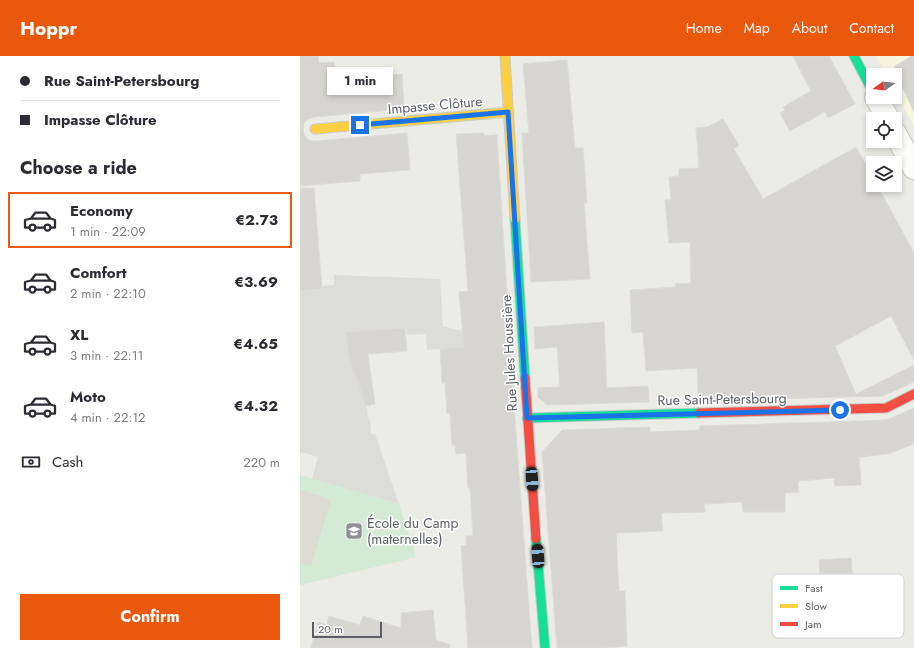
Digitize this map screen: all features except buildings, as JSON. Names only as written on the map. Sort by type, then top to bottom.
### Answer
[{"type":"street","name":"Rue Jules Houssière","points":[[505,56],[527,418],[545,648]]},
{"type":"street","points":[[854,56],[866,79]]},
{"type":"street","name":"Impasse Clôture","points":[[315,129],[508,112]]},
{"type":"street","points":[[902,146],[914,168]]},
{"type":"street","name":"Rue Saint-Petersbourg","points":[[527,418],[886,408],[914,394]]},
{"type":"shaded area","points":[[876,56],[914,56],[914,126],[902,104],[902,68],[882,68]]},
{"type":"shaded area","points":[[334,275],[440,279],[443,326],[473,334],[511,332],[512,345],[427,350],[426,334],[407,335],[406,328],[346,332],[348,355],[367,407],[371,434],[375,434],[399,504],[312,479],[318,457],[300,452],[300,291],[322,289],[322,286],[334,285]]},
{"type":"shaded area","name":"École du Camp (maternelles)","points":[[300,475],[399,504],[416,557],[300,585],[300,563],[311,566],[331,500],[300,489]]},
{"type":"shaded area","name":"École du Camp (maternelles)","points":[[300,476],[416,557],[300,585]]},
{"type":"traffic: fast","points":[[854,56],[866,79]]},
{"type":"traffic: fast","points":[[515,219],[525,378]]},
{"type":"traffic: fast","points":[[527,418],[699,413]]},
{"type":"traffic: fast","points":[[536,539],[545,648]]},
{"type":"traffic: slow","points":[[505,56],[515,219]]},
{"type":"traffic: slow","points":[[315,129],[509,112]]},
{"type":"traffic: jam","points":[[525,378],[536,539]]},
{"type":"traffic: jam","points":[[699,413],[886,408],[914,394]]},
{"type":"place","name":"École du Camp (maternelles)","points":[[354,531]]},
{"type":"route","points":[[360,125],[508,112],[527,418],[840,410]]}]
